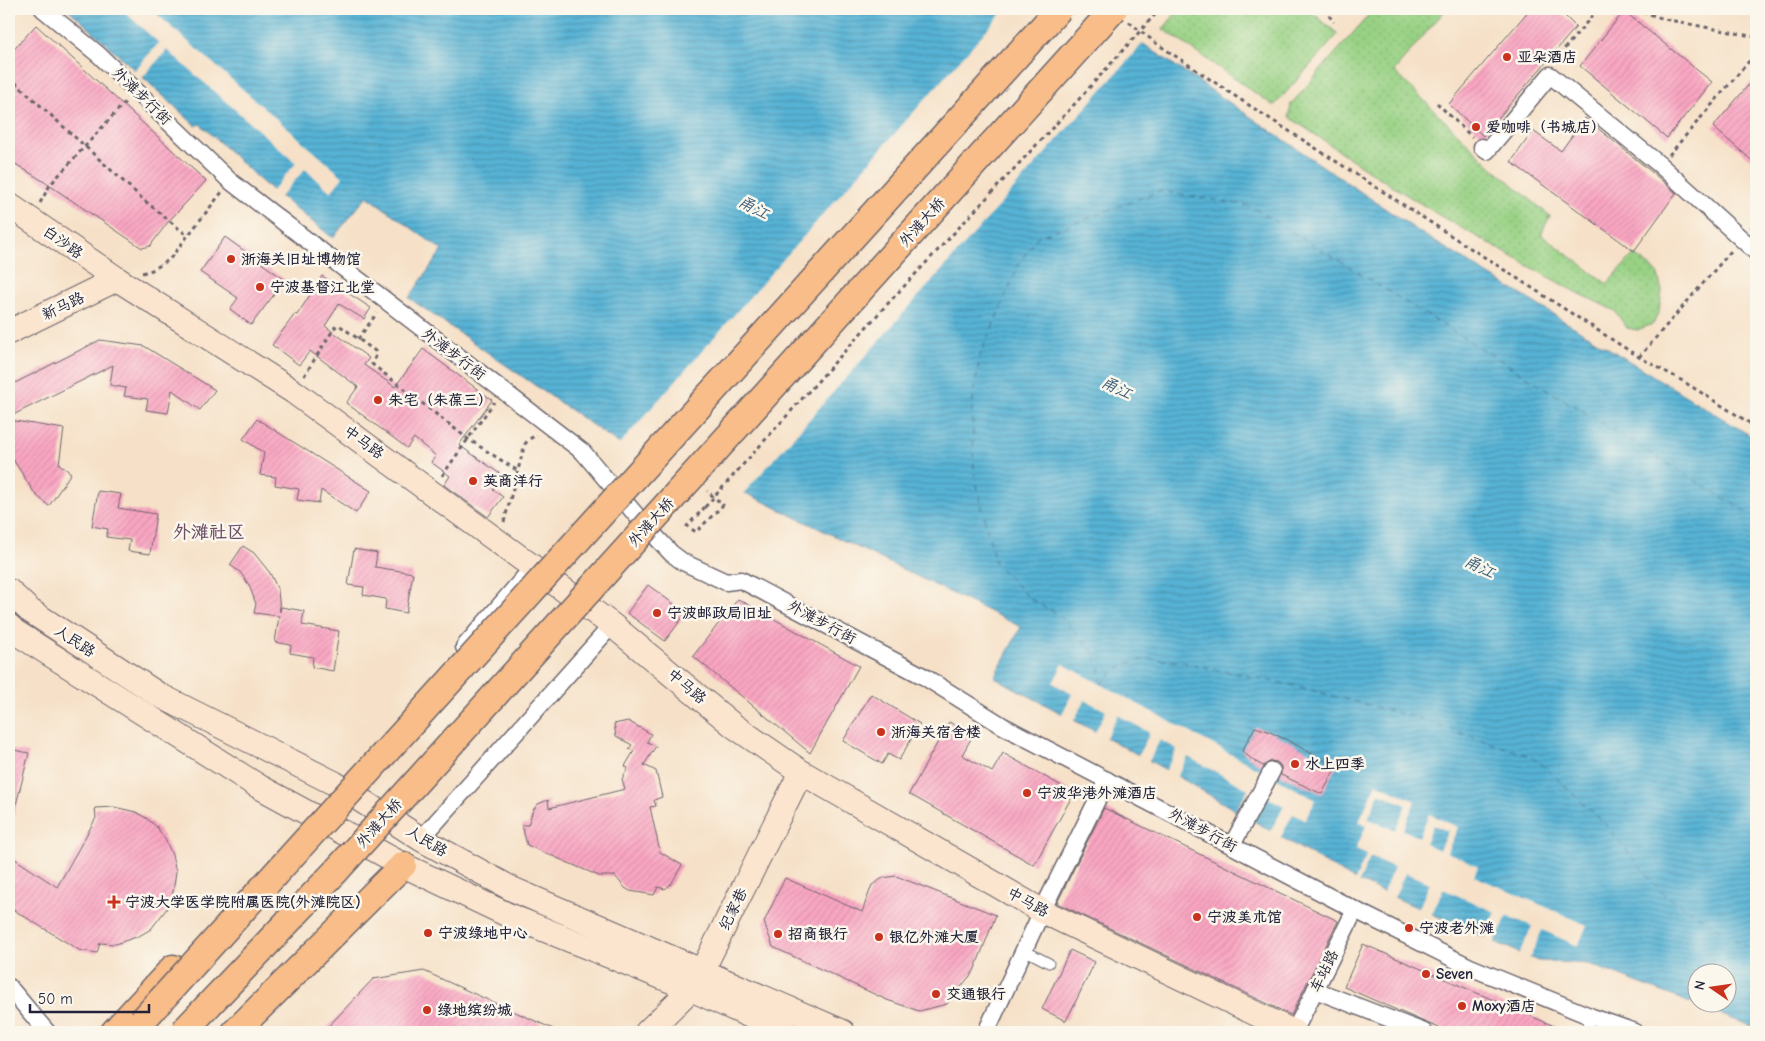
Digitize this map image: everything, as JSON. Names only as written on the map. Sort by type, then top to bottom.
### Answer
[{"type":"main road","points":[[136,1027],[1059,9]]},
{"type":"main road","name":"外滩大桥","points":[[183,1032],[336,871],[1121,15]]},
{"type":"main road","points":[[114,1032],[248,889],[312,816]]},
{"type":"main road","points":[[235,1032],[403,865]]},
{"type":"street","name":"外滩步行街","points":[[43,9],[99,55],[230,181],[583,452],[642,522],[671,553],[683,562],[726,582],[741,580],[923,676],[1003,726],[1354,910],[1470,967],[1592,1017],[1635,1032]]},
{"type":"street","points":[[1482,147],[1487,151],[1550,75],[1660,165],[1756,252]]},
{"type":"street","name":"白沙路","points":[[9,205],[117,280]]},
{"type":"street","name":"新马路","points":[[9,332],[117,280]]},
{"type":"street","name":"中马路","points":[[117,280],[294,392],[612,625],[734,726],[801,772],[1042,911],[1294,1032]]},
{"type":"street","points":[[344,788],[533,567]]},
{"type":"street","name":"人民路","points":[[9,591],[29,610],[158,695],[344,788],[421,839],[512,889],[697,980],[785,1032]]},
{"type":"street","points":[[421,839],[612,625]]},
{"type":"street","name":"人民路","points":[[9,626],[15,632],[258,786],[403,865],[508,915],[843,1032]]},
{"type":"street","points":[[1232,845],[1272,771]]},
{"type":"street","name":"纪家巷","points":[[647,1032],[697,980],[801,772]]},
{"type":"street","points":[[986,1032],[1042,911],[1107,780]]},
{"type":"street","name":"车站路","points":[[1294,1032],[1354,910]]},
{"type":"street","points":[[9,987],[47,1032]]},
{"type":"street","points":[[1315,990],[1424,1032]]},
{"type":"lane","points":[[1024,950],[1049,963]]},
{"type":"lane","points":[[1584,1032],[1592,1017]]},
{"type":"path","points":[[705,507],[879,313],[1071,108],[1160,9]]},
{"type":"path","points":[[1324,9],[1334,22]]},
{"type":"path","points":[[1635,9],[1664,19],[1756,37]]},
{"type":"path","points":[[1121,15],[1156,43],[1241,100],[1639,357],[1681,380],[1756,427]]},
{"type":"path","points":[[1660,165],[1756,54]]},
{"type":"path","points":[[9,77],[145,201],[188,236]]},
{"type":"path","points":[[31,219],[50,185],[136,90]]},
{"type":"path","points":[[117,280],[152,270],[169,260],[230,181]]},
{"type":"path","points":[[1639,357],[1756,222]]},
{"type":"path","points":[[358,339],[386,301]]},
{"type":"path","points":[[294,392],[334,327],[339,325],[375,351],[376,355],[372,364],[468,439],[518,471]]},
{"type":"path","points":[[431,491],[502,391]]},
{"type":"path","points":[[498,541],[525,444],[529,438],[551,428]]},
{"type":"green space","points":[[1179,9],[1308,9],[1338,34],[1274,106],[1163,29]]},
{"type":"green space","points":[[1374,9],[1446,9],[1394,71],[1492,167],[1550,216],[1541,234],[1607,284],[1634,254],[1657,272],[1662,291],[1659,312],[1653,324],[1637,330],[1627,328],[1615,311],[1568,288],[1442,217],[1378,177],[1289,117],[1291,104]]},
{"type":"water","name":"甬江","points":[[68,9],[1092,9],[1424,235],[1756,439],[1756,1028],[1719,1014],[1738,1014],[1738,964],[1688,964],[1688,1002],[1589,964],[1538,961],[1351,878],[1172,773],[994,677],[1021,627],[748,494],[624,447],[409,298],[442,250],[367,196],[333,238],[262,182],[200,124],[196,126]]},
{"type":"pier","points":[[121,9],[151,9],[343,177],[331,192],[305,169],[279,198],[271,192],[296,163],[167,50],[141,79],[133,72],[159,43]]},
{"type":"pier","points":[[1005,9],[1096,9],[1144,42],[743,494],[618,446]]},
{"type":"pier","points":[[1063,664],[1316,800],[1305,820],[1293,814],[1280,839],[1270,833],[1284,806],[1265,796],[1251,822],[1235,813],[1248,789],[1188,757],[1176,778],[1165,772],[1177,749],[1160,740],[1148,763],[1137,757],[1150,733],[1118,715],[1105,739],[1094,734],[1106,711],[1085,700],[1073,722],[1061,716],[1072,694],[1053,683]]},
{"type":"pier","points":[[1376,783],[1415,801],[1403,830],[1419,837],[1429,814],[1458,827],[1447,852],[1478,866],[1474,876],[1587,925],[1578,946],[1542,930],[1529,960],[1519,955],[1532,926],[1507,916],[1494,944],[1483,940],[1495,912],[1443,889],[1431,916],[1418,910],[1430,883],[1405,873],[1393,900],[1382,895],[1394,867],[1370,857],[1358,884],[1354,882],[1367,854],[1356,849],[1366,826],[1359,822]],"holes":[[[1379,793],[1406,805],[1395,830],[1368,819]],[[1433,825],[1448,831],[1439,850],[1425,843]]]},
{"type":"building","points":[[1530,9],[1558,9],[1576,27],[1483,136],[1449,104]]},
{"type":"building","points":[[1624,11],[1712,82],[1667,138],[1580,66]]},
{"type":"building","points":[[36,25],[206,181],[168,222],[150,246],[142,248],[9,160],[9,55]]},
{"type":"building","points":[[1756,76],[1756,164],[1713,127]]},
{"type":"building","points":[[1585,118],[1676,193],[1634,251],[1511,162],[1533,131],[1561,151]]},
{"type":"building","points":[[225,237],[285,280],[251,325],[230,309],[238,298],[200,272]]},
{"type":"building","points":[[322,276],[371,308],[364,319],[339,304],[325,326],[369,358],[364,365],[395,387],[423,349],[492,400],[459,445],[503,476],[493,490],[503,497],[488,517],[444,485],[450,476],[431,462],[436,456],[414,438],[407,448],[346,403],[358,387],[310,351],[299,365],[272,345],[295,314],[297,315]]},
{"type":"building","points":[[100,340],[144,346],[215,390],[200,410],[172,390],[168,413],[146,410],[148,399],[124,396],[126,388],[110,385],[113,365],[9,417],[9,386]]},
{"type":"building","points":[[257,419],[371,491],[356,513],[321,490],[319,503],[297,500],[299,489],[275,485],[276,477],[260,475],[264,453],[243,439]]},
{"type":"building","points":[[9,420],[64,429],[59,464],[71,473],[49,506],[35,494],[9,453]]},
{"type":"building","points":[[98,491],[121,494],[118,508],[156,514],[150,554],[128,551],[130,540],[106,537],[108,529],[92,526]]},
{"type":"building","points":[[243,546],[254,553],[270,573],[278,590],[280,612],[281,607],[304,611],[302,625],[339,631],[333,671],[312,667],[313,657],[290,653],[291,645],[275,642],[279,616],[254,613],[256,604],[249,585],[240,572],[230,565]]},
{"type":"building","points":[[354,549],[377,553],[375,567],[413,573],[406,613],[385,609],[386,599],[363,595],[364,587],[348,585]]},
{"type":"building","name":"宁波邮政局旧址","points":[[648,585],[686,613],[665,641],[627,613]]},
{"type":"building","points":[[738,599],[859,666],[810,753],[693,656]]},
{"type":"building","name":"浙海关宿舍楼","points":[[871,694],[920,724],[899,760],[888,754],[882,764],[843,741]]},
{"type":"building","points":[[628,721],[651,734],[647,742],[656,746],[644,765],[656,771],[662,797],[654,800],[656,806],[650,807],[660,852],[682,865],[671,884],[665,889],[658,887],[654,895],[630,891],[615,876],[599,876],[527,845],[522,825],[528,825],[533,810],[538,804],[548,800],[549,808],[625,789],[622,779],[628,768],[625,766],[634,751],[629,749],[632,745],[616,736],[614,724]]},
{"type":"building","name":"宁波华港外滩酒店","points":[[949,722],[973,735],[962,755],[992,772],[1003,753],[1074,793],[1034,865],[909,794]]},
{"type":"building","name":"水上四季","points":[[1255,727],[1289,741],[1336,767],[1322,794],[1281,775],[1281,766],[1277,762],[1271,761],[1263,766],[1242,751]]},
{"type":"building","points":[[9,749],[29,753],[13,817],[9,816]]},
{"type":"building","points":[[114,807],[136,812],[157,827],[172,855],[176,872],[173,892],[168,907],[151,929],[139,936],[116,944],[100,943],[97,953],[79,950],[9,907],[9,855],[57,887],[96,818],[95,808]]},
{"type":"building","name":"宁波美术馆","points":[[1104,808],[1338,921],[1291,1015],[1057,903]]},
{"type":"building","name":"银亿外滩大厦","points":[[896,876],[996,915],[974,971],[947,1004],[919,1011],[887,1000],[773,947],[764,922],[785,878],[862,912],[872,885],[883,878]]},
{"type":"building","points":[[1363,944],[1568,1032],[1449,1032],[1422,1021],[1344,987]]},
{"type":"building","points":[[1070,950],[1095,962],[1066,1021],[1042,1009]]},
{"type":"building","name":"绿地缤纷城","points":[[424,971],[560,1032],[323,1032],[373,979]]},
{"type":"ferry route","points":[[1101,684],[1100,668],[1091,649],[1059,615],[1029,598],[995,563],[974,472],[972,407],[980,356],[1020,262],[1037,237],[1160,191],[1250,206],[1756,518]]},
{"type":"ferry route","points":[[1102,684],[1115,670],[1128,663],[1149,659],[1182,662],[1300,687],[1421,719],[1535,758],[1603,822],[1662,893],[1749,948],[1756,950]]},
{"type":"place","name":"亚朵酒店","points":[[1507,57]]},
{"type":"place","name":"爱咖啡（书城店）","points":[[1476,127]]},
{"type":"place","name":"浙海关旧址博物馆","points":[[231,259]]},
{"type":"place","name":"宁波基督江北堂","points":[[260,287]]},
{"type":"place","name":"朱宅（朱葆三）","points":[[378,400]]},
{"type":"place","name":"英商洋行","points":[[473,481]]},
{"type":"place","name":"宁波邮政局旧址","points":[[657,613]]},
{"type":"place","name":"浙海关宿舍楼","points":[[881,732]]},
{"type":"place","name":"水上四季","points":[[1295,764]]},
{"type":"place","name":"宁波华港外滩酒店","points":[[1027,793]]},
{"type":"place","name":"宁波大学医学院附属医院(外滩院区)","points":[[114,902]]},
{"type":"place","name":"宁波美术馆","points":[[1197,917]]},
{"type":"place","name":"宁波老外滩","points":[[1409,928]]},
{"type":"place","name":"宁波绿地中心","points":[[428,933]]},
{"type":"place","name":"招商银行","points":[[778,934]]},
{"type":"place","name":"银亿外滩大厦","points":[[879,937]]},
{"type":"place","name":"Seven","points":[[1426,974]]},
{"type":"place","name":"交通银行","points":[[936,994]]},
{"type":"place","name":"Moxy酒店","points":[[1462,1006]]},
{"type":"place","name":"绿地缤纷城","points":[[427,1010]]},
{"type":"district","name":"外滩社区","points":[[209,532]]}]
